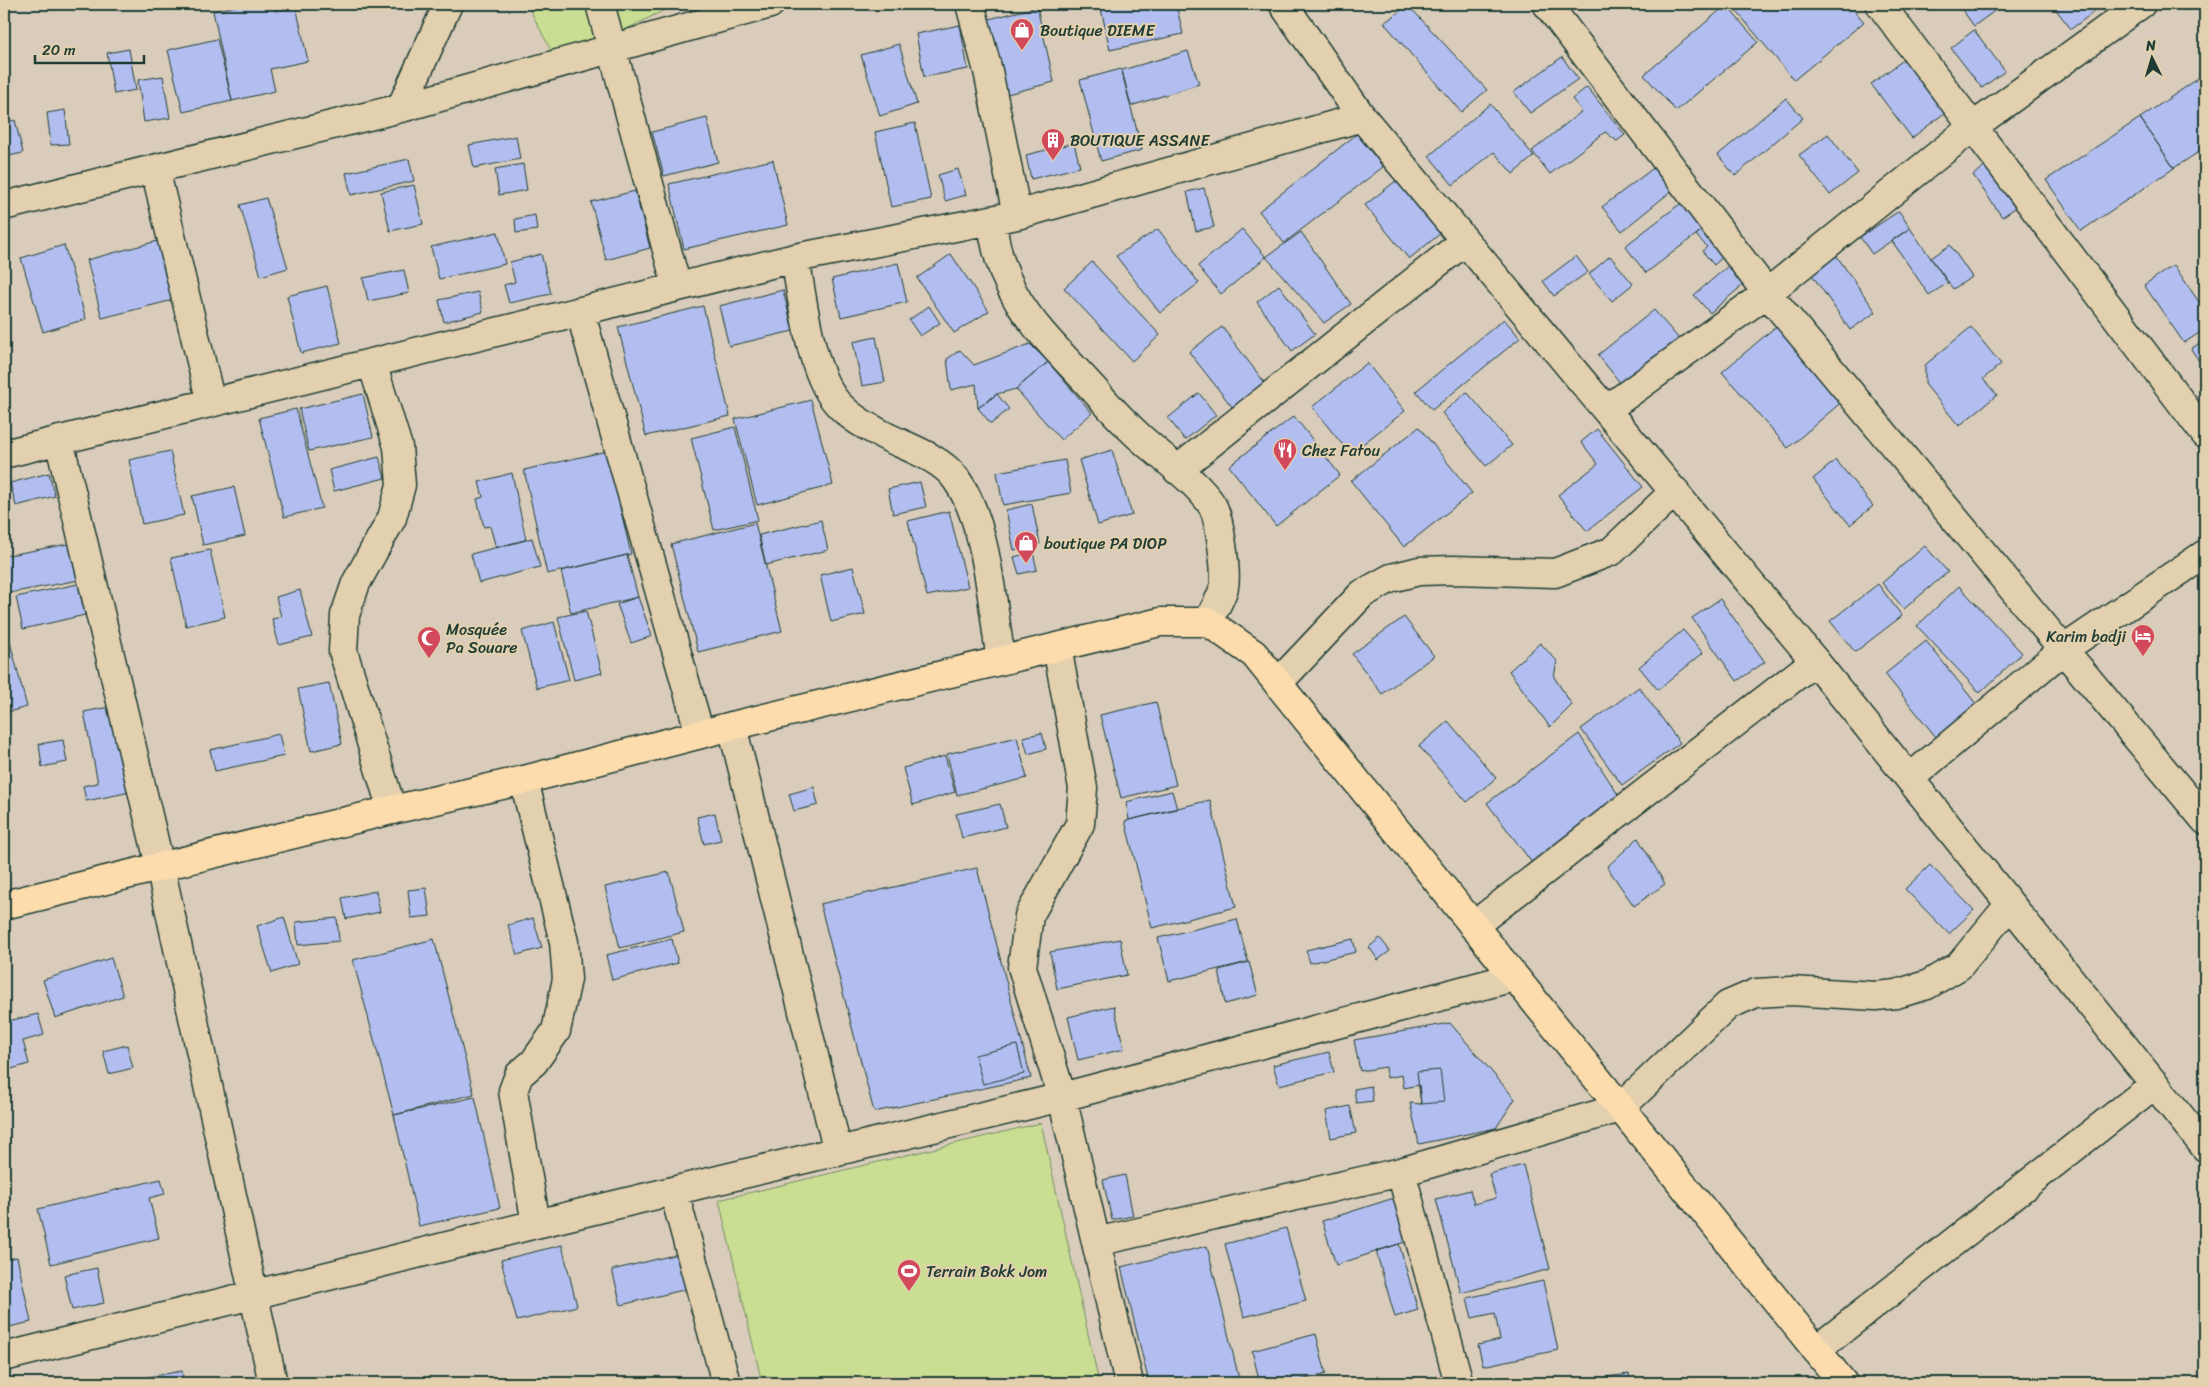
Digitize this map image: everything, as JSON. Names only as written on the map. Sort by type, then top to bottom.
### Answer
[{"type":"main road","points":[[4,905],[392,810],[524,780],[732,726],[1160,622],[1208,622],[1254,654],[1843,1383]]},
{"type":"street","points":[[401,108],[448,4]]},
{"type":"street","points":[[600,4],[677,287]]},
{"type":"street","points":[[4,206],[401,108],[770,4]]},
{"type":"street","points":[[970,4],[988,71],[1004,218],[994,247],[1001,269],[1014,296],[1035,326],[1137,435],[1202,492],[1213,506],[1219,524],[1224,587],[1208,622]]},
{"type":"street","points":[[1283,4],[1362,117],[1815,661],[2155,1084],[2204,1142]]},
{"type":"street","points":[[1547,4],[1766,292],[2064,648],[2205,820]]},
{"type":"street","points":[[1880,4],[2205,434]]},
{"type":"street","points":[[1606,410],[1766,292],[1974,126],[2142,4]]},
{"type":"street","points":[[4,454],[795,258],[1004,218],[1362,117]]},
{"type":"street","points":[[155,169],[211,403]]},
{"type":"street","points":[[1177,470],[1465,241]]},
{"type":"street","points":[[795,258],[818,370],[826,388],[841,407],[863,424],[933,460],[955,477],[970,501],[980,529],[1001,660]]},
{"type":"street","points":[[580,311],[700,734]]},
{"type":"street","points":[[372,363],[398,447],[401,485],[392,518],[356,582],[345,616],[343,650],[392,810]]},
{"type":"street","points":[[59,440],[160,866],[272,1383]]},
{"type":"street","points":[[1278,683],[1362,594],[1391,578],[1419,571],[1454,570],[1555,573],[1612,551],[1675,491]]},
{"type":"street","points":[[1910,778],[2064,648],[2205,554]]},
{"type":"street","points":[[1058,647],[1083,788],[1080,824],[1029,916],[1022,966],[1062,1097],[1129,1383]]},
{"type":"street","points":[[1473,926],[1815,661]]},
{"type":"street","points":[[732,726],[838,1152]]},
{"type":"street","points":[[524,780],[564,942],[567,979],[556,1031],[534,1062],[519,1075],[513,1091],[536,1224]]},
{"type":"street","points":[[1096,1242],[1401,1172],[1620,1108],[1728,1005],[1756,993],[1791,991],[1876,996],[1896,994],[1927,985],[1958,966],[2010,904]]},
{"type":"street","points":[[4,1356],[536,1224],[1062,1097],[1514,977]]},
{"type":"street","points":[[1816,1350],[2155,1084]]},
{"type":"street","points":[[1401,1172],[1459,1383]]},
{"type":"street","points":[[674,1192],[726,1383]]},
{"type":"green space","points":[[527,4],[676,4],[558,64]]},
{"type":"green space","name":"Terrain Bokk Jom","points":[[1041,1123],[1099,1383],[762,1383],[719,1200]]},
{"type":"building","points":[[245,4],[274,4],[275,11],[296,6],[308,61],[270,69],[275,91],[232,101],[213,11]]},
{"type":"building","points":[[1100,4],[1176,4],[1183,34],[1110,50]]},
{"type":"building","points":[[1737,4],[1849,4],[1864,22],[1794,80],[1733,7]]},
{"type":"building","points":[[1963,4],[2004,4],[1974,26],[1960,7]]},
{"type":"building","points":[[2059,4],[2087,4],[2094,12],[2071,29],[2054,7]]},
{"type":"building","points":[[1408,5],[1487,90],[1461,112],[1384,23]]},
{"type":"building","points":[[1726,5],[1758,42],[1676,111],[1644,75]]},
{"type":"building","name":"Boutique DIEME","points":[[1037,7],[1054,82],[1007,94],[989,19]]},
{"type":"building","points":[[960,25],[968,69],[924,77],[916,34]]},
{"type":"building","points":[[1974,30],[2005,71],[1982,88],[1951,48]]},
{"type":"building","points":[[217,39],[232,101],[183,112],[168,50]]},
{"type":"building","points":[[899,44],[917,104],[880,116],[861,55]]},
{"type":"building","points":[[129,49],[136,90],[114,94],[107,53]]},
{"type":"building","points":[[1188,51],[1199,84],[1131,106],[1122,70]]},
{"type":"building","points":[[1562,57],[1578,79],[1530,113],[1514,92]]},
{"type":"building","points":[[1906,58],[1947,111],[1912,138],[1871,84]]},
{"type":"building","points":[[1121,69],[1142,150],[1101,161],[1080,80]]},
{"type":"building","points":[[2205,74],[2205,148],[2174,168],[2140,118]]},
{"type":"building","points":[[163,76],[170,118],[144,122],[138,80]]},
{"type":"building","points":[[1587,87],[1625,135],[1617,141],[1605,132],[1550,174],[1532,151],[1582,111],[1572,99]]},
{"type":"building","points":[[1786,98],[1803,118],[1735,176],[1718,155]]},
{"type":"building","points":[[1490,104],[1534,156],[1513,174],[1494,152],[1453,185],[1429,156]]},
{"type":"building","points":[[65,110],[69,144],[51,145],[47,113]]},
{"type":"building","points":[[707,118],[718,162],[664,176],[652,132]]},
{"type":"building","points":[[2140,118],[2174,168],[2081,231],[2046,180]]},
{"type":"building","points":[[15,120],[23,153],[4,157],[4,123]]},
{"type":"building","points":[[915,123],[931,199],[891,207],[875,132]]},
{"type":"building","points":[[1357,134],[1383,167],[1284,243],[1259,211]]},
{"type":"building","points":[[1828,134],[1858,173],[1830,195],[1799,155]]},
{"type":"building","points":[[516,136],[520,159],[474,168],[469,145]]},
{"type":"building","name":"BOUTIQUE ASSANE","points":[[1074,143],[1080,167],[1031,179],[1026,155]]},
{"type":"building","points":[[409,159],[414,181],[351,195],[346,173]]},
{"type":"building","points":[[773,160],[788,225],[684,249],[669,184]]},
{"type":"building","points":[[523,164],[527,190],[499,195],[495,169]]},
{"type":"building","points":[[1656,166],[1674,189],[1622,231],[1602,207]]},
{"type":"building","points":[[1986,166],[2015,208],[2002,217],[1973,175]]},
{"type":"building","points":[[958,169],[966,195],[945,201],[938,175]]},
{"type":"building","points":[[1397,180],[1441,233],[1409,259],[1365,205]]},
{"type":"building","points":[[414,185],[423,224],[390,231],[381,192]]},
{"type":"building","points":[[1204,188],[1214,227],[1196,231],[1187,192]]},
{"type":"building","points":[[635,191],[650,248],[606,260],[591,202]]},
{"type":"building","points":[[266,198],[288,268],[261,276],[240,205]]},
{"type":"building","points":[[1685,200],[1706,227],[1646,273],[1625,246]]},
{"type":"building","points":[[1899,211],[1910,228],[1872,254],[1860,237]]},
{"type":"building","points":[[535,215],[537,230],[516,233],[515,219]]},
{"type":"building","points":[[1706,227],[1727,253],[1714,265],[1702,251],[1707,247],[1696,235]]},
{"type":"building","points":[[1910,228],[1948,283],[1929,295],[1892,241]]},
{"type":"building","points":[[1158,229],[1199,283],[1160,313],[1116,256]]},
{"type":"building","points":[[1242,229],[1266,257],[1221,294],[1198,266]]},
{"type":"building","points":[[498,232],[505,264],[439,279],[431,247]]},
{"type":"building","points":[[1301,232],[1351,304],[1324,323],[1266,257]]},
{"type":"building","points":[[161,240],[177,299],[102,318],[87,260]]},
{"type":"building","points":[[64,245],[86,319],[43,332],[21,258]]},
{"type":"building","points":[[1950,245],[1972,277],[1953,289],[1931,258]]},
{"type":"building","points":[[541,254],[551,294],[509,303],[504,285],[515,282],[510,262]]},
{"type":"building","points":[[951,254],[989,311],[954,333],[917,278]]},
{"type":"building","points":[[1836,255],[1876,312],[1850,330],[1810,272]]},
{"type":"building","points":[[1576,256],[1588,272],[1554,296],[1543,281]]},
{"type":"building","points":[[1610,256],[1633,284],[1612,301],[1589,274]]},
{"type":"building","points":[[1734,261],[1750,279],[1710,313],[1694,295]]},
{"type":"building","points":[[1092,262],[1160,335],[1132,361],[1064,288]]},
{"type":"building","points":[[898,263],[907,302],[841,317],[832,279]]},
{"type":"building","points":[[2174,265],[2205,311],[2205,329],[2184,343],[2144,285]]},
{"type":"building","points":[[404,270],[409,293],[368,301],[363,278]]},
{"type":"building","points":[[1279,285],[1315,334],[1292,351],[1257,302]]},
{"type":"building","points":[[327,286],[341,343],[301,353],[287,296]]},
{"type":"building","points":[[783,290],[793,331],[729,346],[719,306]]},
{"type":"building","points":[[478,292],[483,312],[444,322],[439,300]]},
{"type":"building","points":[[703,306],[730,416],[646,436],[618,327]]},
{"type":"building","points":[[929,306],[940,323],[920,336],[909,320]]},
{"type":"building","points":[[1654,310],[1679,339],[1622,385],[1598,355]]},
{"type":"building","points":[[1504,319],[1520,338],[1432,410],[1416,391]]},
{"type":"building","points":[[1780,323],[1845,399],[1788,448],[1722,372]]},
{"type":"building","points":[[1222,327],[1265,383],[1233,408],[1189,352]]},
{"type":"building","points":[[1971,327],[2001,364],[1983,379],[1997,395],[1959,426],[1925,384],[1925,365]]},
{"type":"building","points":[[876,337],[885,382],[862,386],[853,342]]},
{"type":"building","points":[[2205,339],[2205,370],[2191,349]]},
{"type":"building","points":[[1030,344],[1048,362],[1016,389],[997,394],[978,408],[976,384],[951,390],[947,359],[960,350],[974,365]]},
{"type":"building","points":[[1048,362],[1092,413],[1061,440],[1016,389]]},
{"type":"building","points":[[1367,363],[1405,411],[1350,454],[1312,407]]},
{"type":"building","points":[[1467,392],[1512,445],[1486,466],[1442,413]]},
{"type":"building","points":[[1199,393],[1216,415],[1185,440],[1168,418]]},
{"type":"building","points":[[363,394],[373,437],[309,451],[299,409]]},
{"type":"building","points":[[997,394],[1009,409],[991,424],[978,408]]},
{"type":"building","points":[[811,400],[833,485],[757,505],[735,419]]},
{"type":"building","points":[[296,409],[322,508],[284,517],[259,418]]},
{"type":"building","name":"Chez Fatou","points":[[1294,416],[1340,475],[1276,526],[1229,466]]},
{"type":"building","points":[[735,427],[758,520],[714,530],[691,438]]},
{"type":"building","points":[[1419,427],[1472,493],[1404,547],[1351,481]]},
{"type":"building","points":[[1597,429],[1643,487],[1587,531],[1558,495],[1598,464],[1581,442]]},
{"type":"building","points":[[1112,450],[1132,515],[1098,525],[1079,460]]},
{"type":"building","points":[[170,451],[184,515],[142,524],[129,460]]},
{"type":"building","points":[[607,451],[631,554],[547,574],[524,470]]},
{"type":"building","points":[[379,457],[385,478],[334,491],[329,470]]},
{"type":"building","points":[[1065,460],[1071,493],[1003,505],[997,472]]},
{"type":"building","points":[[1836,460],[1873,506],[1850,525],[1813,479]]},
{"type":"building","points":[[49,473],[55,496],[16,506],[10,483]]},
{"type":"building","points":[[512,473],[526,540],[496,548],[490,526],[484,527],[477,499],[483,497],[479,482]]},
{"type":"building","points":[[920,482],[926,507],[893,514],[888,489]]},
{"type":"building","points":[[234,487],[245,536],[203,545],[192,496]]},
{"type":"building","points":[[1032,504],[1040,544],[1014,550],[1006,510]]},
{"type":"building","points":[[949,511],[968,587],[927,596],[908,521]]},
{"type":"building","points":[[821,520],[828,550],[766,565],[759,535]]},
{"type":"building","points":[[755,523],[782,631],[698,652],[671,544]]},
{"type":"building","points":[[532,538],[540,567],[479,583],[471,554]]},
{"type":"building","points":[[73,543],[79,580],[4,594],[4,556]]},
{"type":"building","points":[[1925,546],[1948,572],[1904,609],[1882,583]]},
{"type":"building","points":[[210,550],[225,617],[186,626],[171,558]]},
{"type":"building","name":"boutique PA DIOP","points":[[1033,552],[1037,570],[1019,574],[1014,557]]},
{"type":"building","points":[[627,555],[638,597],[571,613],[561,571]]},
{"type":"building","points":[[853,567],[865,614],[831,622],[820,575]]},
{"type":"building","points":[[78,584],[85,615],[23,629],[16,597]]},
{"type":"building","points":[[1878,584],[1902,616],[1855,652],[1830,621]]},
{"type":"building","points":[[1959,586],[2022,653],[1980,693],[1917,626]]},
{"type":"building","points":[[300,590],[312,637],[279,645],[272,619],[281,617],[276,597]]},
{"type":"building","points":[[638,597],[652,636],[631,643],[617,604]]},
{"type":"building","points":[[1720,599],[1765,662],[1737,681],[1692,618]]},
{"type":"building","points":[[586,611],[602,673],[574,680],[558,617]]},
{"type":"building","points":[[1404,617],[1434,656],[1382,694],[1352,654]]},
{"type":"building","points":[[4,619],[27,707],[4,713]]},
{"type":"building","points":[[554,622],[569,680],[537,688],[522,631]]},
{"type":"building","points":[[1683,630],[1703,653],[1658,690],[1639,667]]},
{"type":"building","points":[[1926,641],[1981,710],[1940,742],[1885,674]]},
{"type":"building","points":[[1540,643],[1557,661],[1554,677],[1572,705],[1550,727],[1509,671]]},
{"type":"building","points":[[329,683],[342,744],[311,751],[298,689]]},
{"type":"building","points":[[1639,687],[1680,743],[1622,785],[1581,729]]},
{"type":"building","points":[[1156,702],[1176,785],[1121,798],[1100,715]]},
{"type":"building","points":[[114,706],[131,792],[86,801],[83,786],[98,783],[84,712]]},
{"type":"building","points":[[1448,721],[1496,778],[1467,802],[1419,746]]},
{"type":"building","points":[[1042,733],[1046,749],[1028,754],[1023,737]]},
{"type":"building","points":[[279,734],[284,756],[215,771],[210,750]]},
{"type":"building","points":[[1579,734],[1619,796],[1533,864],[1487,803]]},
{"type":"building","points":[[1017,737],[1027,778],[957,795],[947,754]]},
{"type":"building","points":[[63,740],[67,762],[42,767],[39,744]]},
{"type":"building","points":[[945,756],[955,792],[913,805],[903,768]]},
{"type":"building","points":[[814,787],[818,805],[794,811],[789,794]]},
{"type":"building","points":[[1172,791],[1177,809],[1129,820],[1126,802]]},
{"type":"building","points":[[1210,800],[1236,907],[1152,928],[1125,821]]},
{"type":"building","points":[[1000,804],[1006,827],[962,838],[956,814]]},
{"type":"building","points":[[715,813],[721,840],[704,844],[697,817]]},
{"type":"building","points":[[1638,838],[1665,884],[1634,906],[1607,867]]},
{"type":"building","points":[[1930,865],[1974,910],[1949,934],[1905,889]]},
{"type":"building","points":[[977,868],[1031,1078],[874,1112],[820,904]]},
{"type":"building","points":[[669,872],[684,932],[620,948],[605,887]]},
{"type":"building","points":[[426,888],[430,916],[411,918],[408,890]]},
{"type":"building","points":[[376,891],[380,912],[346,919],[342,898]]},
{"type":"building","points":[[284,917],[298,964],[272,973],[257,926]]},
{"type":"building","points":[[337,918],[339,941],[298,945],[296,922]]},
{"type":"building","points":[[533,918],[542,948],[517,955],[508,925]]},
{"type":"building","points":[[1237,919],[1248,962],[1169,981],[1158,938]]},
{"type":"building","points":[[1380,938],[1390,951],[1378,960],[1369,947]]},
{"type":"building","points":[[434,939],[474,1094],[394,1115],[353,960]]},
{"type":"building","points":[[672,939],[678,963],[612,980],[606,955]]},
{"type":"building","points":[[1120,939],[1127,975],[1057,989],[1050,952]]},
{"type":"building","points":[[1353,939],[1356,952],[1310,963],[1306,950]]},
{"type":"building","points":[[111,958],[123,996],[55,1018],[43,980]]},
{"type":"building","points":[[1249,962],[1258,995],[1225,1004],[1219,970]]},
{"type":"building","points":[[1114,1006],[1124,1049],[1078,1060],[1068,1017]]},
{"type":"building","points":[[38,1014],[44,1035],[23,1041],[29,1064],[4,1071],[4,1022]]},
{"type":"building","points":[[1450,1023],[1515,1099],[1496,1128],[1419,1144],[1410,1103],[1421,1104],[1419,1085],[1404,1088],[1402,1075],[1387,1078],[1386,1067],[1360,1071],[1354,1040]]},
{"type":"building","points":[[127,1045],[133,1068],[109,1074],[103,1051]]},
{"type":"building","points":[[1017,1045],[1024,1074],[983,1084],[975,1055]]},
{"type":"building","points":[[1329,1052],[1334,1072],[1279,1085],[1273,1065]]},
{"type":"building","points":[[1440,1070],[1444,1102],[1421,1104],[1417,1072]]},
{"type":"building","points":[[1371,1086],[1373,1101],[1356,1103],[1354,1089]]},
{"type":"building","points":[[475,1097],[500,1208],[419,1226],[394,1115]]},
{"type":"building","points":[[1350,1106],[1356,1133],[1331,1138],[1326,1111]]},
{"type":"building","points":[[1523,1165],[1550,1269],[1461,1293],[1436,1199],[1470,1190],[1474,1204],[1496,1198],[1489,1174]]},
{"type":"building","points":[[1125,1175],[1133,1216],[1112,1220],[1103,1180]]},
{"type":"building","points":[[161,1179],[165,1194],[149,1198],[159,1238],[51,1264],[38,1209]]},
{"type":"building","points":[[1394,1198],[1408,1241],[1336,1265],[1322,1221]]},
{"type":"building","points":[[1286,1228],[1306,1301],[1244,1317],[1225,1244]]},
{"type":"building","points":[[1399,1244],[1418,1310],[1395,1317],[1376,1251]]},
{"type":"building","points":[[562,1245],[577,1306],[517,1321],[501,1260]]},
{"type":"building","points":[[1207,1246],[1240,1383],[1149,1383],[1121,1267]]},
{"type":"building","points":[[678,1254],[687,1289],[621,1305],[612,1270]]},
{"type":"building","points":[[17,1257],[31,1322],[5,1328],[4,1260]]},
{"type":"building","points":[[97,1268],[104,1303],[72,1310],[64,1275]]},
{"type":"building","points":[[1543,1281],[1558,1350],[1483,1366],[1478,1345],[1500,1340],[1495,1313],[1472,1318],[1467,1298]]},
{"type":"building","points":[[1316,1334],[1326,1374],[1288,1383],[1260,1383],[1252,1351]]},
{"type":"building","points":[[182,1371],[184,1383],[113,1383]]},
{"type":"building","points":[[1629,1374],[1631,1383],[1600,1383],[1599,1378]]},
{"type":"building","points":[[687,1377],[688,1383],[663,1383],[663,1382]]},
{"type":"place","name":"Boutique DIEME","points":[[1022,51]]},
{"type":"place","name":"BOUTIQUE ASSANE","points":[[1053,161]]},
{"type":"place","name":"Chez Fatou","points":[[1285,471]]},
{"type":"place","name":"boutique PA DIOP","points":[[1026,564]]},
{"type":"place","name":"Karim badji","points":[[2143,657]]},
{"type":"place","name":"Mosquée Pa Souare","points":[[429,659]]},
{"type":"place","name":"Terrain Bokk Jom","points":[[909,1292]]}]
